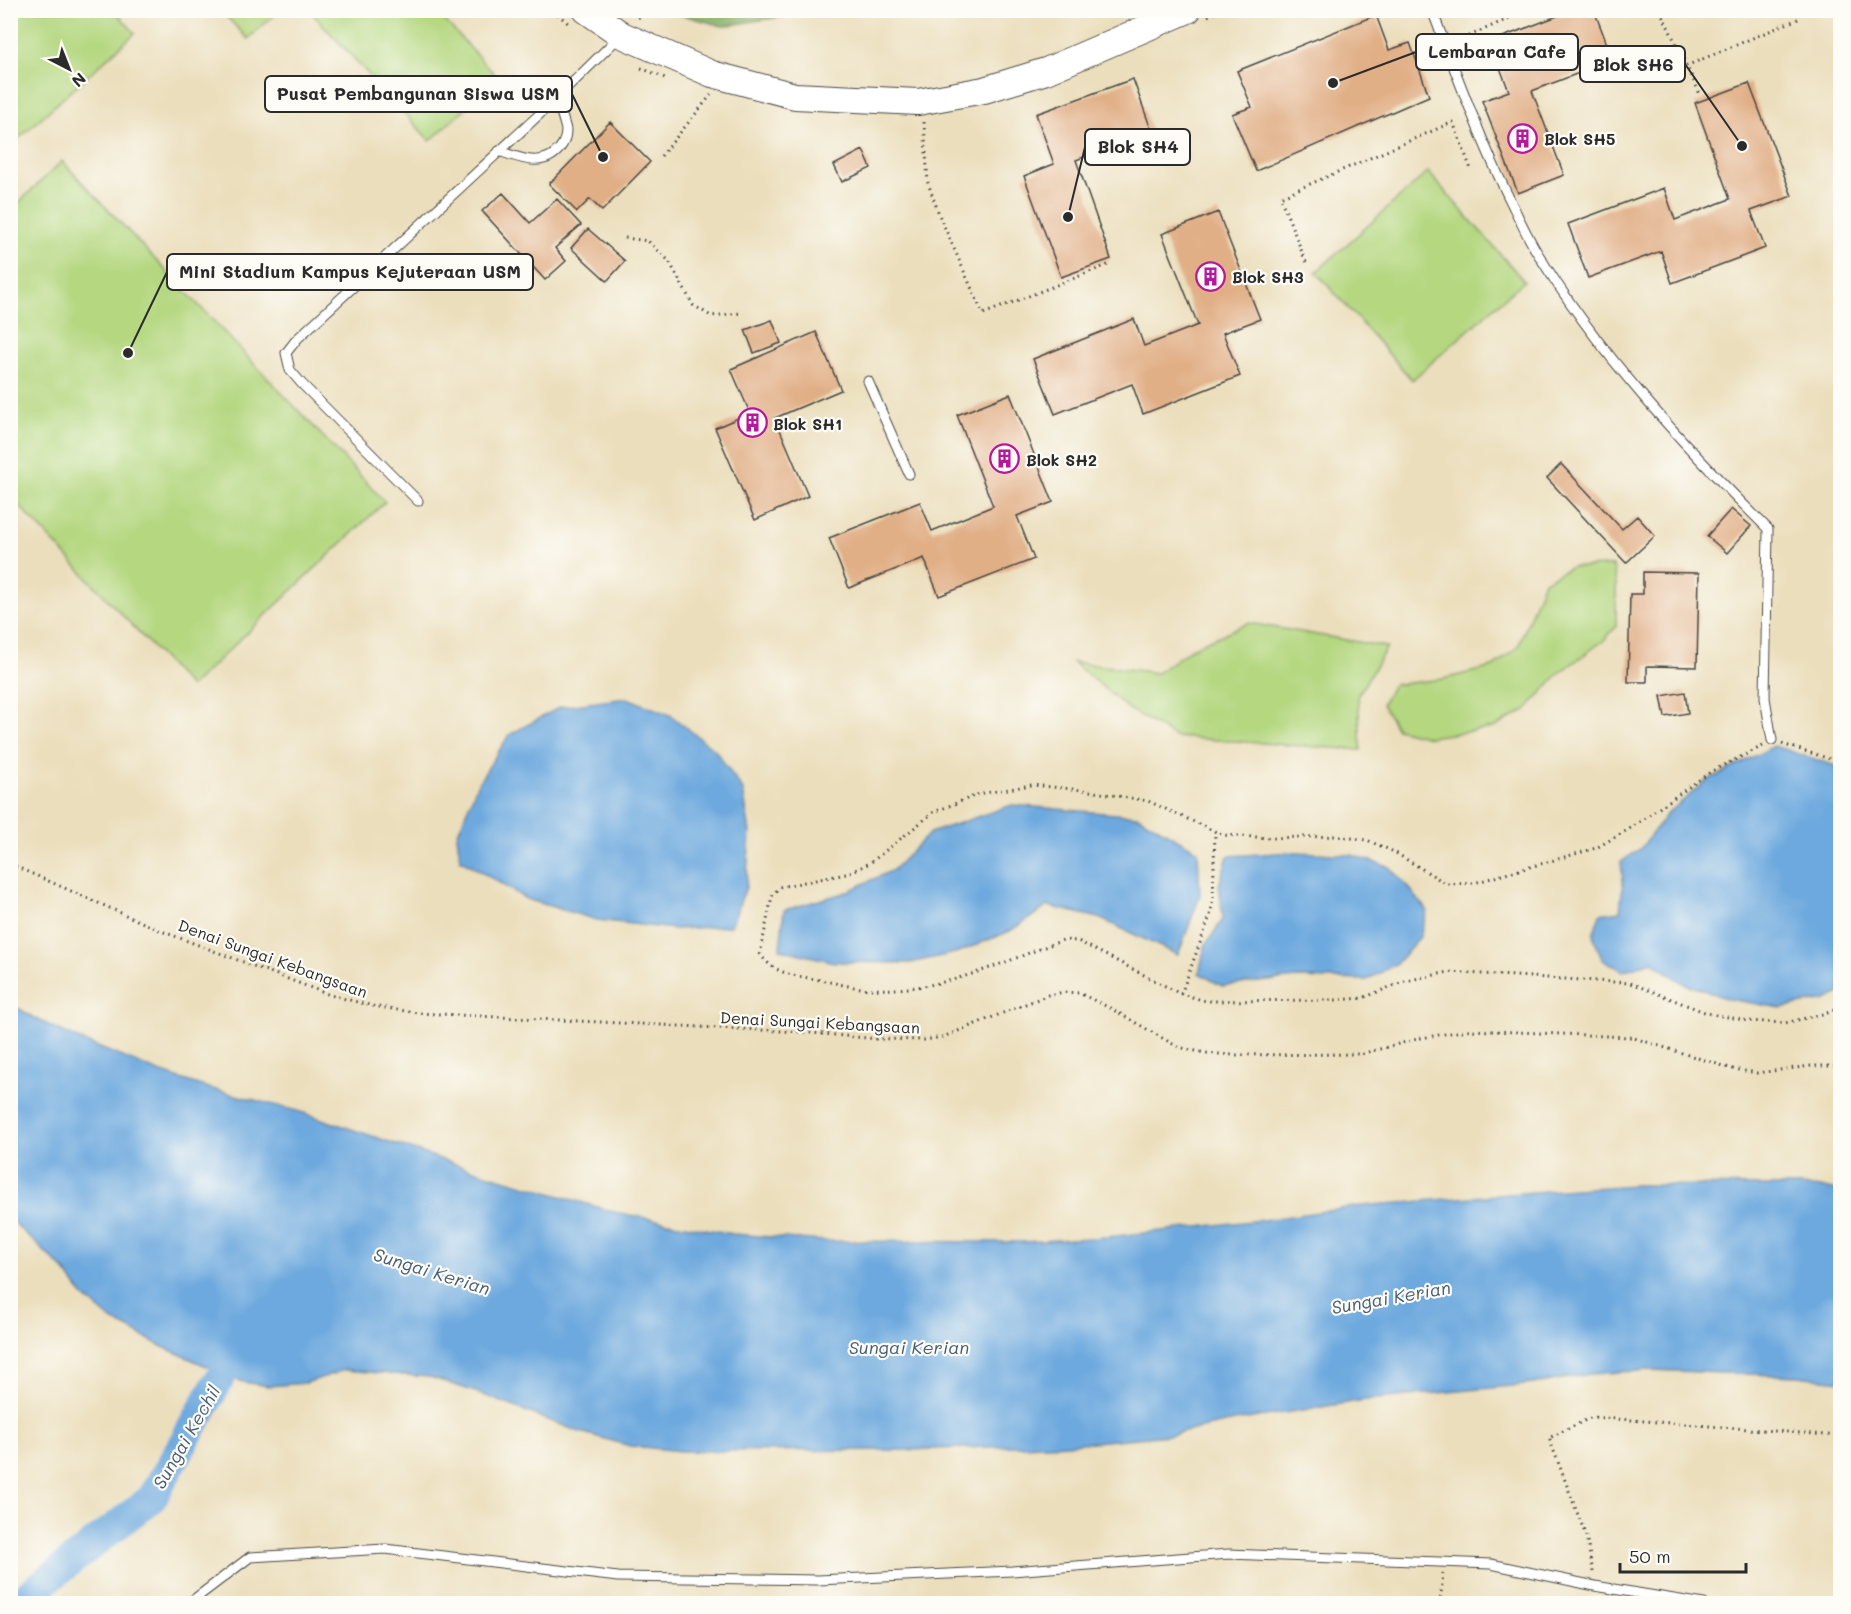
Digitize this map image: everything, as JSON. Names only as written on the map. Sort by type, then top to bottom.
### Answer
[{"type":"street","points":[[586,10],[622,35],[712,74],[795,96],[918,102],[984,90],[1046,71],[1194,15]]},
{"type":"lane","points":[[1432,10],[1491,160],[1534,248],[1576,310],[1651,405],[1704,466],[1768,529],[1764,698],[1773,740]]},
{"type":"lane","points":[[418,501],[302,384],[290,370],[286,353],[297,339],[622,35]]},
{"type":"lane","points":[[499,151],[530,161],[546,160],[556,153],[564,143],[566,132],[556,98]]},
{"type":"lane","points":[[868,381],[909,474]]},
{"type":"lane","points":[[188,1604],[250,1557],[385,1550],[618,1577],[818,1580],[1012,1571],[1230,1554],[1444,1562],[1491,1564],[1595,1586],[1704,1604]]},
{"type":"path","points":[[1194,15],[1220,10]]},
{"type":"path","points":[[1452,43],[1528,10]]},
{"type":"path","points":[[1660,10],[1701,96]]},
{"type":"path","points":[[1686,66],[1798,19]]},
{"type":"path","points":[[661,156],[711,95]]},
{"type":"path","points":[[923,115],[928,183],[940,217],[983,314],[1110,264]]},
{"type":"path","points":[[1306,261],[1280,197],[1453,122],[1472,172]]},
{"type":"path","points":[[625,238],[648,241],[669,261],[693,305],[711,316],[742,313]]},
{"type":"path","points":[[1840,762],[1773,740],[1712,771],[1629,830],[1596,848],[1474,884],[1447,884],[1394,852],[1366,840],[1336,836],[1271,838],[1223,835],[1148,801],[1083,790],[1032,785],[979,794],[934,812],[870,863],[846,874],[779,887],[772,896],[760,954],[768,965],[784,973],[868,989],[913,988],[966,978],[1063,940],[1078,941],[1181,994],[1206,1001],[1363,998],[1406,981],[1449,972],[1630,983],[1707,1013],[1748,1021],[1785,1023],[1840,1008]]},
{"type":"path","points":[[1181,994],[1210,916],[1213,900],[1215,831]]},
{"type":"path","name":"Denai Sungai Kebangsaan","points":[[10,864],[164,932],[330,995],[373,1006],[418,1013],[924,1040],[943,1037],[1048,994],[1064,992],[1086,996],[1178,1047],[1205,1053],[1232,1055],[1361,1054],[1421,1038],[1468,1030],[1631,1037],[1733,1069],[1757,1073],[1811,1066],[1840,1066]]},
{"type":"path","points":[[1595,1586],[1586,1536],[1548,1438],[1592,1417],[1840,1436]]},
{"type":"path","points":[[1440,1604],[1444,1562]]},
{"type":"green space","points":[[11,10],[115,11],[135,33],[11,145]]},
{"type":"green space","points":[[221,11],[278,11],[248,39]]},
{"type":"green space","points":[[310,11],[436,11],[498,78],[430,141]]},
{"type":"green space","points":[[667,11],[817,11],[723,26]]},
{"type":"green space","points":[[62,161],[385,502],[190,687],[11,497],[11,210]]},
{"type":"green space","points":[[1428,172],[1524,281],[1412,380],[1316,272]]},
{"type":"green space","points":[[1613,566],[1616,584],[1616,627],[1603,641],[1558,674],[1526,710],[1493,728],[1429,737],[1397,729],[1382,704],[1393,685],[1443,679],[1493,667],[1518,647],[1544,581],[1571,567]]},
{"type":"green space","points":[[1248,623],[1387,647],[1358,695],[1361,750],[1175,737],[1130,710],[1073,662],[1157,673],[1192,648]]},
{"type":"water","points":[[627,698],[670,715],[715,750],[743,790],[750,833],[746,887],[731,926],[675,929],[597,920],[526,899],[460,859],[457,835],[477,785],[509,735],[560,707]]},
{"type":"water","points":[[1774,746],[1840,767],[1840,993],[1826,1000],[1781,1008],[1728,999],[1683,983],[1652,961],[1623,971],[1602,959],[1593,935],[1600,914],[1620,911],[1623,883],[1621,862],[1641,848],[1666,815],[1706,781]]},
{"type":"water","points":[[1012,805],[1138,816],[1198,851],[1200,896],[1178,955],[1099,918],[1048,906],[1010,931],[959,952],[911,963],[834,962],[780,949],[784,910],[844,893],[893,870],[930,833]]},
{"type":"water","points":[[1297,852],[1352,855],[1389,867],[1427,911],[1420,937],[1396,964],[1367,980],[1297,978],[1222,986],[1199,973],[1205,946],[1223,919],[1219,885],[1228,856]]},
{"type":"water","name":"Sungai Kerian","points":[[11,1004],[80,1040],[159,1072],[208,1088],[298,1111],[470,1169],[614,1212],[733,1234],[824,1241],[1023,1242],[1107,1237],[1270,1219],[1361,1206],[1635,1185],[1802,1186],[1840,1190],[1840,1381],[1797,1376],[1650,1370],[1590,1374],[1533,1384],[1365,1400],[1234,1421],[1170,1435],[1071,1444],[908,1450],[681,1451],[630,1446],[577,1431],[430,1377],[344,1370],[306,1383],[268,1386],[243,1382],[163,1347],[110,1319],[83,1296],[65,1271],[11,1220]]},
{"type":"building","name":"Blok SH5","points":[[1573,10],[1594,10],[1613,60],[1532,91],[1564,175],[1518,193],[1482,101],[1509,91],[1490,42]]},
{"type":"building","points":[[1696,10],[1713,10],[1713,11],[1698,17]]},
{"type":"building","points":[[1376,15],[1389,50],[1410,43],[1429,96],[1256,171],[1232,114],[1252,107],[1237,71]]},
{"type":"building","points":[[1133,79],[1152,132],[1076,160],[1111,259],[1061,277],[1024,176],[1054,164],[1036,114]]},
{"type":"building","points":[[1749,83],[1792,196],[1751,211],[1765,248],[1672,283],[1661,251],[1588,278],[1568,224],[1664,188],[1675,220],[1730,199],[1695,103]]},
{"type":"building","points":[[610,122],[650,162],[602,211],[590,199],[577,212],[549,184]]},
{"type":"building","points":[[863,150],[871,168],[842,182],[834,165]]},
{"type":"building","points":[[503,193],[530,223],[557,199],[581,225],[555,248],[566,261],[545,280],[482,211]]},
{"type":"building","name":"Blok SH3","points":[[1218,212],[1260,319],[1223,333],[1240,376],[1143,414],[1132,384],[1055,414],[1033,359],[1134,319],[1144,346],[1198,325],[1162,234]]},
{"type":"building","points":[[588,229],[625,261],[607,281],[571,248]]},
{"type":"building","points":[[772,320],[781,343],[754,353],[745,330]]},
{"type":"building","name":"Blok SH1","points":[[816,332],[841,390],[775,418],[808,496],[755,520],[715,428],[750,413],[731,369]]},
{"type":"building","name":"Blok SH2","points":[[1010,394],[1053,502],[1017,516],[1034,559],[939,596],[924,558],[849,588],[829,538],[920,502],[932,531],[993,506],[957,415]]},
{"type":"building","points":[[1561,464],[1622,529],[1637,516],[1655,536],[1626,563],[1547,478]]},
{"type":"building","points":[[1731,509],[1751,526],[1727,553],[1707,536]]},
{"type":"building","points":[[1643,572],[1699,573],[1697,667],[1647,666],[1647,682],[1628,682],[1630,594],[1643,594]]},
{"type":"building","points":[[1685,692],[1688,713],[1665,717],[1661,696]]},
{"type":"waterway","name":"Sungai Kechil","points":[[16,1604],[152,1498],[223,1373],[247,1339]]},
{"type":"place","name":"Lembaran Cafe","points":[[1333,83]]},
{"type":"place","name":"Blok SH5","points":[[1523,138]]},
{"type":"place","name":"Blok SH6","points":[[1742,146]]},
{"type":"place","name":"Pusat Pembangunan Siswa USM","points":[[603,157]]},
{"type":"place","name":"Blok SH4","points":[[1068,217]]},
{"type":"place","name":"Blok SH3","points":[[1211,276]]},
{"type":"place","name":"Mini Stadium Kampus Kejuteraan USM","points":[[128,353]]},
{"type":"place","name":"Blok SH1","points":[[752,423]]},
{"type":"place","name":"Blok SH2","points":[[1005,459]]}]
